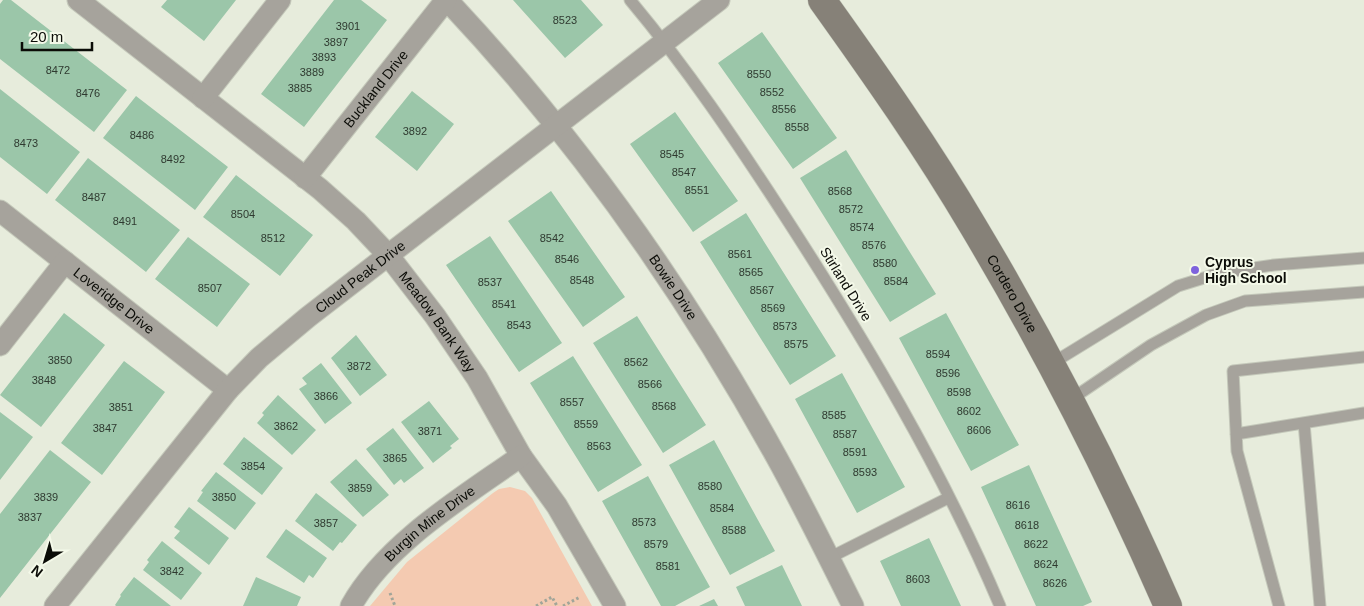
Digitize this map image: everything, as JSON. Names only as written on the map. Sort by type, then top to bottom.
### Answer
[{"type":"street","name":"Meadow Bank Way","points":[[78,0],[306,178],[356,221],[388,255],[435,316],[477,378],[521,456],[557,506],[615,606]]},
{"type":"street","points":[[203,98],[280,0]]},
{"type":"street","name":"Bowie Drive","points":[[446,0],[510,70],[556,125],[609,196],[697,323],[777,458],[852,606]]},
{"type":"street","name":"Buckland Drive","points":[[306,178],[446,0]]},
{"type":"street","name":"Cloud Peak Drive","points":[[55,606],[228,390],[259,358],[388,255],[719,0]]},
{"type":"street","name":"Cordero Drive","points":[[822,0],[869,66],[963,209],[1020,308],[1070,400],[1143,549],[1168,606]]},
{"type":"street","name":"Loveridge Drive","points":[[0,211],[228,390]]},
{"type":"street","points":[[0,346],[65,262]]},
{"type":"street","name":"Burgin Mine Drive","points":[[351,606],[380,567],[414,535],[450,506],[521,456]]},
{"type":"lane","name":"Stirland Drive","points":[[630,0],[706,97],[828,283],[898,402],[982,565],[1000,606]]},
{"type":"lane","points":[[1051,364],[1178,286],[1220,272],[1274,265],[1364,258]]},
{"type":"lane","points":[[1070,400],[1151,345],[1206,315],[1245,301],[1364,292]]},
{"type":"lane","points":[[1279,606],[1237,452],[1233,371],[1364,357]]},
{"type":"lane","points":[[1236,434],[1364,414]]},
{"type":"lane","points":[[1304,423],[1320,606]]},
{"type":"lane","points":[[829,558],[948,498]]},
{"type":"path","points":[[390,593],[395,606]]},
{"type":"path","points":[[536,606],[552,597],[557,606]]},
{"type":"path","points":[[563,606],[580,597]]},
{"type":"shaded area","points":[[510,487],[525,491],[532,498],[592,606],[370,606],[407,562],[493,493],[499,489]]},
{"type":"building","points":[[3,0],[11,0],[127,90],[94,132],[0,59],[0,4]]},
{"type":"building","points":[[167,0],[236,0],[204,41],[161,7]]},
{"type":"building","points":[[334,0],[361,0],[387,20],[304,127],[261,94]]},
{"type":"building","points":[[513,0],[581,0],[603,25],[565,58]]},
{"type":"building","points":[[762,32],[837,138],[793,169],[718,63]]},
{"type":"building","points":[[0,89],[80,152],[47,194],[0,157]]},
{"type":"building","points":[[412,91],[454,124],[417,171],[375,137]]},
{"type":"building","points":[[136,96],[228,167],[195,210],[103,138]]},
{"type":"building","points":[[675,112],[738,201],[693,232],[630,144]]},
{"type":"building","points":[[846,150],[936,294],[890,322],[800,178]]},
{"type":"building","points":[[88,158],[180,230],[146,272],[55,200]]},
{"type":"building","points":[[236,175],[313,235],[280,276],[203,217]]},
{"type":"building","points":[[551,191],[625,297],[583,327],[508,221]]},
{"type":"building","points":[[746,213],[836,356],[790,385],[700,242]]},
{"type":"building","points":[[490,236],[562,343],[519,372],[446,265]]},
{"type":"building","points":[[188,237],[250,284],[217,327],[155,279]]},
{"type":"building","points":[[64,313],[105,345],[41,427],[0,395]]},
{"type":"building","points":[[946,313],[1019,445],[971,471],[899,338]]},
{"type":"building","points":[[637,316],[706,425],[663,453],[593,343]]},
{"type":"building","points":[[356,335],[387,375],[360,396],[331,358]]},
{"type":"building","points":[[573,356],[642,465],[598,492],[530,383]]},
{"type":"building","points":[[124,361],[165,392],[102,475],[61,443]]},
{"type":"building","points":[[321,363],[352,403],[325,424],[299,389],[307,384],[302,378]]},
{"type":"building","points":[[842,373],[905,487],[857,513],[795,399]]},
{"type":"building","points":[[278,395],[316,430],[292,455],[257,423],[264,415],[262,413]]},
{"type":"building","points":[[429,401],[459,439],[450,446],[452,448],[433,463],[401,422]]},
{"type":"building","points":[[0,412],[33,437],[0,480]]},
{"type":"building","points":[[393,428],[424,468],[404,483],[401,479],[394,485],[366,449]]},
{"type":"building","points":[[244,437],[283,468],[262,495],[223,464]]},
{"type":"building","points":[[714,440],[775,551],[730,575],[669,465]]},
{"type":"building","points":[[50,450],[91,482],[0,598],[0,514]]},
{"type":"building","points":[[356,459],[389,495],[363,517],[330,482]]},
{"type":"building","points":[[1029,465],[1092,602],[1083,606],[1036,606],[981,487]]},
{"type":"building","points":[[216,472],[256,503],[235,530],[197,501],[203,492],[201,491]]},
{"type":"building","points":[[648,476],[710,587],[675,606],[661,606],[602,501]]},
{"type":"building","points":[[316,493],[357,525],[333,551],[295,521]]},
{"type":"building","points":[[189,507],[229,538],[209,565],[174,538],[180,531],[174,527]]},
{"type":"building","points":[[286,529],[327,558],[313,578],[309,575],[304,583],[266,557]]},
{"type":"building","points":[[929,538],[961,606],[901,606],[880,561]]},
{"type":"building","points":[[162,541],[202,573],[181,600],[143,570],[149,562],[147,560]]},
{"type":"building","points":[[782,565],[802,606],[745,606],[736,587]]},
{"type":"building","points":[[134,577],[171,606],[116,606],[120,595]]},
{"type":"building","points":[[256,577],[301,597],[297,606],[243,606]]},
{"type":"building","points":[[714,599],[718,606],[699,606]]},
{"type":"place","name":"Cyprus High School","points":[[1195,270]]}]
